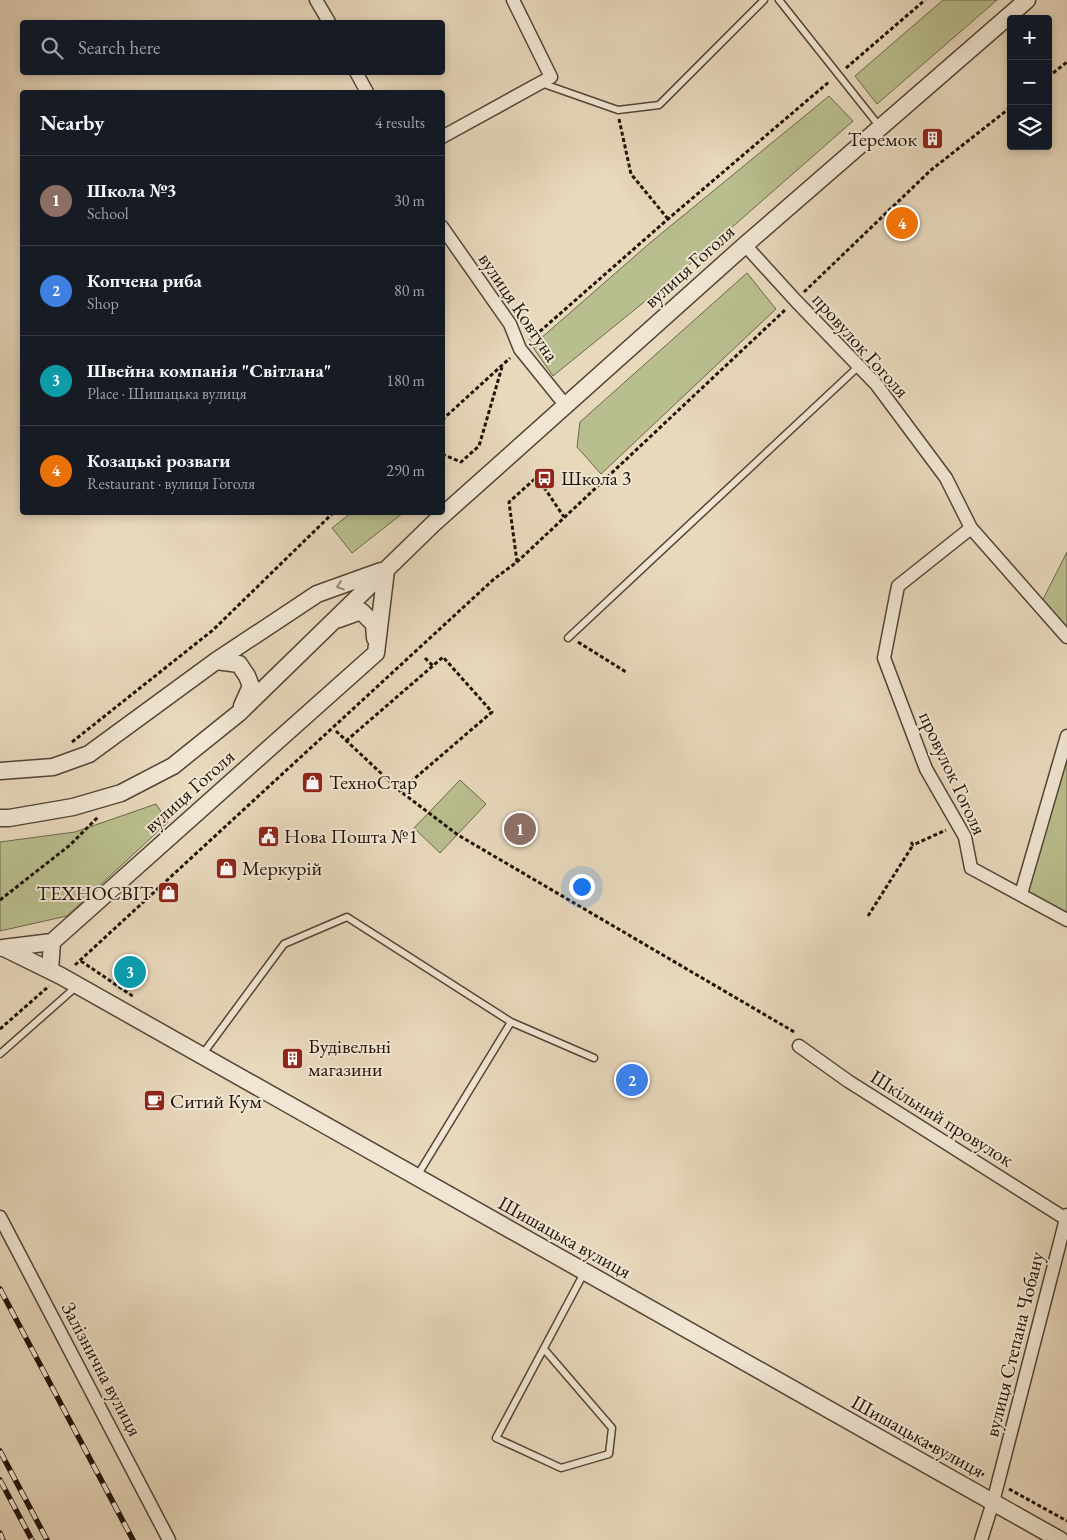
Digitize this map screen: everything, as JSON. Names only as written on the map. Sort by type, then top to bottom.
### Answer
[{"type":"street","points":[[316,0],[327,20]]},
{"type":"street","points":[[445,135],[551,77],[513,0]]},
{"type":"street","name":"вулиця Гоголя","points":[[445,513],[745,245],[1027,0]]},
{"type":"street","points":[[358,75],[365,90]]},
{"type":"street","name":"вулиця Ковтуна","points":[[445,231],[510,324],[520,349],[566,406]]},
{"type":"street","name":"провулок Гоголя","points":[[745,245],[876,384],[946,478],[971,528],[1067,637]]},
{"type":"street","name":"вулиця Гоголя","points":[[0,818],[73,807],[121,793],[174,766],[239,713],[443,515]]},
{"type":"street","name":"провулок Гоголя","points":[[971,528],[898,586],[884,658],[926,769],[966,837],[971,868],[1067,920]]},
{"type":"street","points":[[376,653],[386,570]]},
{"type":"street","name":"вулиця Гоголя","points":[[216,661],[317,594],[386,570]]},
{"type":"street","name":"вулиця Гоголя","points":[[52,942],[376,653],[374,624],[362,612],[335,620]]},
{"type":"street","points":[[0,771],[53,767],[88,754],[216,661]]},
{"type":"street","name":"вулиця Гоголя","points":[[216,661],[239,664],[247,676],[251,686],[239,713]]},
{"type":"street","points":[[1021,894],[1067,736]]},
{"type":"street","points":[[2,948],[52,942],[56,973]]},
{"type":"street","name":"Шишацька вулиця","points":[[2,948],[78,985],[1060,1540]]},
{"type":"street","name":"Шкільний провулок","points":[[800,1041],[848,1081],[1066,1217]]},
{"type":"street","name":"Залізнична вулиця","points":[[0,1216],[170,1540]]},
{"type":"street","name":"вулиця Степана Чобану","points":[[981,1540],[993,1502],[1066,1217]]},
{"type":"lane","points":[[541,82],[618,110],[658,105],[764,0]]},
{"type":"lane","points":[[779,0],[880,128]]},
{"type":"lane","points":[[568,638],[860,365]]},
{"type":"lane","points":[[202,1056],[284,944],[347,917],[511,1022],[594,1058]]},
{"type":"lane","points":[[0,1054],[78,985]]},
{"type":"lane","points":[[416,1177],[511,1022]]},
{"type":"lane","points":[[544,1349],[612,1428],[609,1454],[561,1468],[496,1438],[585,1272]]},
{"type":"path","points":[[445,417],[668,219],[925,0]]},
{"type":"path","points":[[1052,74],[1067,62]]},
{"type":"path","points":[[618,110],[631,174],[668,219]]},
{"type":"path","points":[[0,1028],[56,973],[88,955],[494,579],[517,562],[796,301],[931,170],[1007,110]]},
{"type":"path","points":[[445,455],[460,462],[479,446],[502,366]]},
{"type":"path","points":[[517,562],[509,502],[522,489],[537,477],[564,517]]},
{"type":"path","points":[[69,744],[213,630],[331,515]]},
{"type":"path","points":[[575,632],[578,643],[626,672]]},
{"type":"path","points":[[346,741],[443,657],[492,712],[400,791]]},
{"type":"path","points":[[425,658],[434,666]]},
{"type":"path","points":[[336,731],[400,791],[458,835],[800,1041]]},
{"type":"path","points":[[0,900],[70,846],[102,813]]},
{"type":"path","points":[[868,916],[912,844],[948,830]]},
{"type":"green space","points":[[943,0],[997,0],[877,104],[855,76]]},
{"type":"green space","points":[[829,96],[853,121],[681,272],[553,376],[532,346],[651,242]]},
{"type":"green space","points":[[747,273],[776,309],[601,474],[577,447],[580,422]]},
{"type":"green space","points":[[348,515],[400,515],[352,553],[332,528]]},
{"type":"green space","points":[[1067,552],[1067,637],[1040,605]]},
{"type":"green space","points":[[1067,736],[1067,922],[1021,894]]},
{"type":"green space","points":[[460,780],[486,804],[440,853],[414,828]]},
{"type":"green space","points":[[156,804],[168,822],[67,916],[0,931],[0,842],[75,832]]},
{"type":"railway","points":[[0,1289],[133,1540]]},
{"type":"railway","points":[[0,1451],[47,1540]]},
{"type":"railway","points":[[0,1480],[32,1540]]},
{"type":"railway","points":[[0,1533],[3,1540]]},
{"type":"place","name":"Теремок","points":[[933,139]]},
{"type":"place","name":"Козацькі розваги","points":[[902,223]]},
{"type":"place","name":"Школа 3","points":[[545,478]]},
{"type":"place","name":"ТехноСтар","points":[[313,782]]},
{"type":"place","name":"Школа №3","points":[[520,829]]},
{"type":"place","name":"Нова Пошта №1","points":[[268,836]]},
{"type":"place","name":"Меркурій","points":[[226,868]]},
{"type":"place","name":"ТЕХНОСВІТ","points":[[169,893]]},
{"type":"place","name":"Швейна компанія \"Світлана\"","points":[[130,972]]},
{"type":"place","name":"Будівельні магазини","points":[[292,1058]]},
{"type":"place","name":"Копчена риба","points":[[632,1080]]},
{"type":"place","name":"Ситий Кум","points":[[154,1101]]}]
